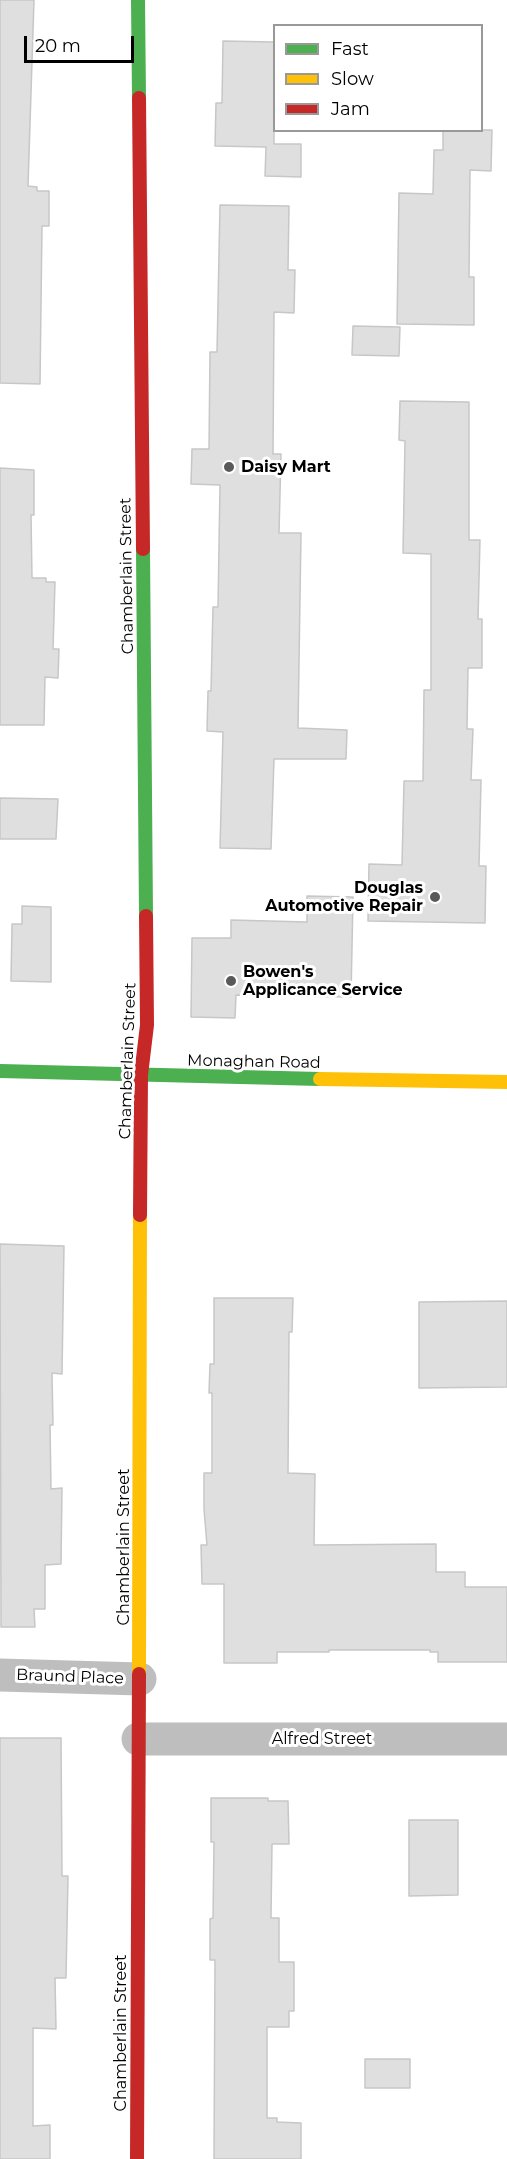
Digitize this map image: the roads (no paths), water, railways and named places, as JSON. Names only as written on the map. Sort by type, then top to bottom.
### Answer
[{"type":"street","name":"Chamberlain Street","points":[[137,2159],[141,1075],[147,1025],[138,0]]},
{"type":"street","name":"Monaghan Road","points":[[0,1071],[507,1082]]},
{"type":"street","name":"Braund Place","points":[[0,1675],[140,1679]]},
{"type":"street","name":"Alfred Street","points":[[138,1739],[507,1738]]},
{"type":"place","name":"Daisy Mart","points":[[229,467]]},
{"type":"place","name":"Douglas Automotive Repair","points":[[435,897]]},
{"type":"place","name":"Bowen's Applicance Service","points":[[231,981]]}]
